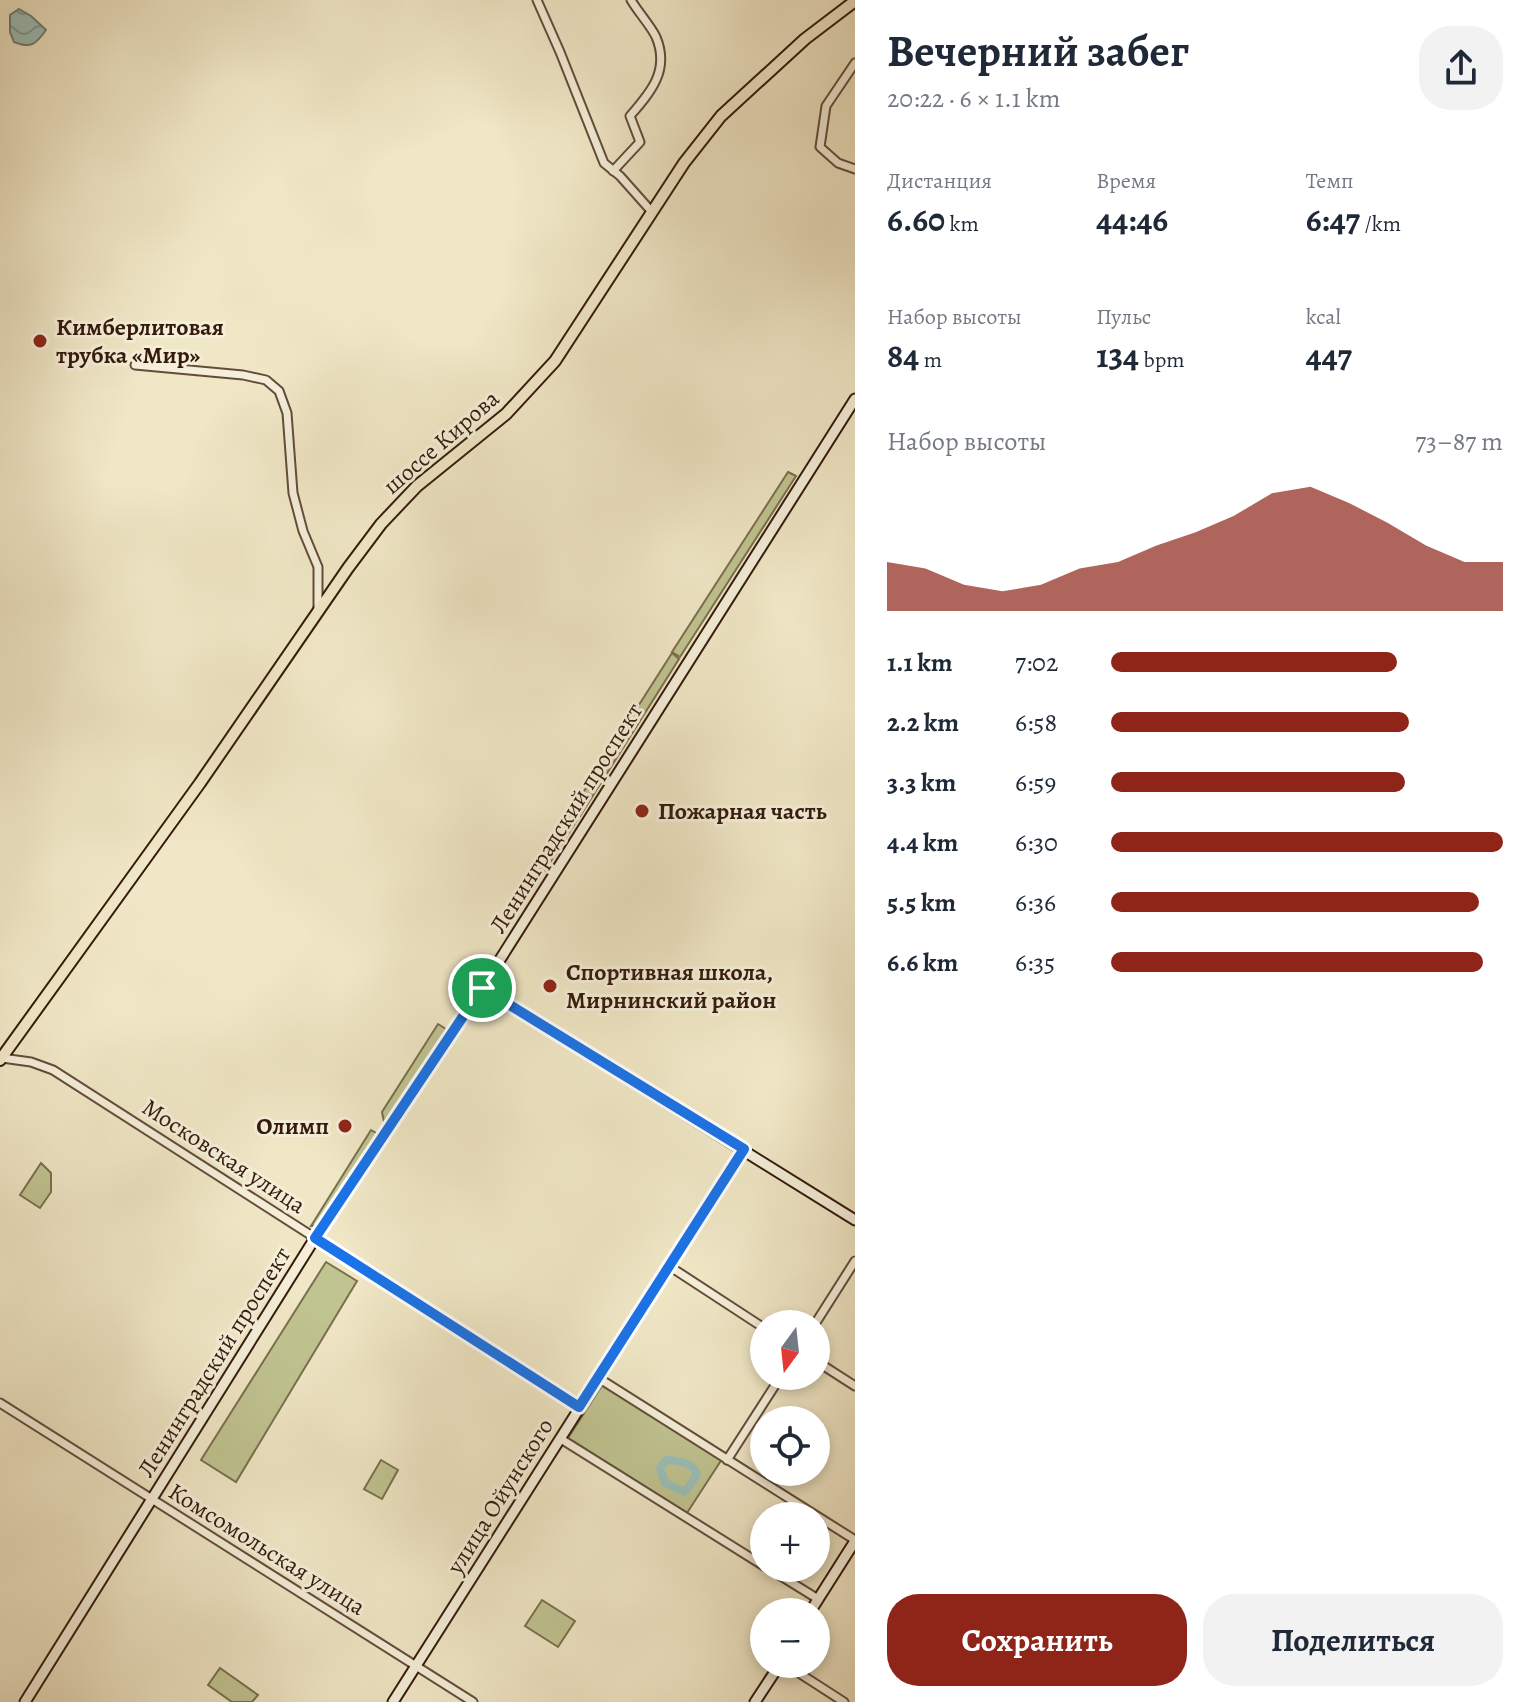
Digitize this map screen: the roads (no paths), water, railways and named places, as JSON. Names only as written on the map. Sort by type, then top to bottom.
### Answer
[{"type":"main road","name":"шоссе Кирова","points":[[1,1059],[391,512],[425,479],[506,414],[555,361],[684,163],[721,116],[769,69],[855,1]]},
{"type":"main road","name":"Ленинградский проспект","points":[[25,1702],[315,1238],[482,988],[855,399]]},
{"type":"main road","points":[[482,988],[855,1220]]},
{"type":"main road","name":"улица Ойунского","points":[[393,1702],[744,1149]]},
{"type":"main road","points":[[819,1598],[855,1540]]},
{"type":"main road","points":[[755,1702],[773,1678]]},
{"type":"street","points":[[537,0],[604,163],[652,212]]},
{"type":"street","points":[[613,171],[640,142],[630,116],[651,92],[663,65],[656,35],[631,0]]},
{"type":"street","points":[[855,63],[826,106],[820,147],[838,163],[855,169]]},
{"type":"street","points":[[135,365],[243,375],[266,380],[279,391],[287,413],[293,493],[303,531],[318,567],[318,611]]},
{"type":"street","name":"Московская улица","points":[[1,1059],[31,1062],[53,1070],[579,1407]]},
{"type":"street","points":[[824,1310],[855,1261]]},
{"type":"street","points":[[669,1266],[750,1319]]},
{"type":"street","points":[[830,1370],[855,1386]]},
{"type":"street","points":[[600,1379],[855,1540]]},
{"type":"street","points":[[727,1460],[772,1390]]},
{"type":"street","name":"Комсомольская улица","points":[[0,1403],[473,1702]]},
{"type":"street","points":[[561,1439],[750,1557]]},
{"type":"street","points":[[790,1582],[816,1598]]},
{"type":"street","points":[[805,1678],[844,1702]]},
{"type":"water","points":[[19,9],[46,30],[33,44],[14,42],[10,32],[10,15]]},
{"type":"waterway","points":[[670,1460],[686,1464],[696,1471],[697,1475],[685,1492],[665,1483],[660,1468],[670,1460]]},
{"type":"place","name":"Кимберлитовая трубка «Мир»","points":[[40,341]]},
{"type":"place","name":"Пожарная часть","points":[[642,811]]},
{"type":"place","name":"Спортивная школа, Мирнинский район","points":[[550,986]]},
{"type":"place","name":"Олимп","points":[[345,1126]]}]
